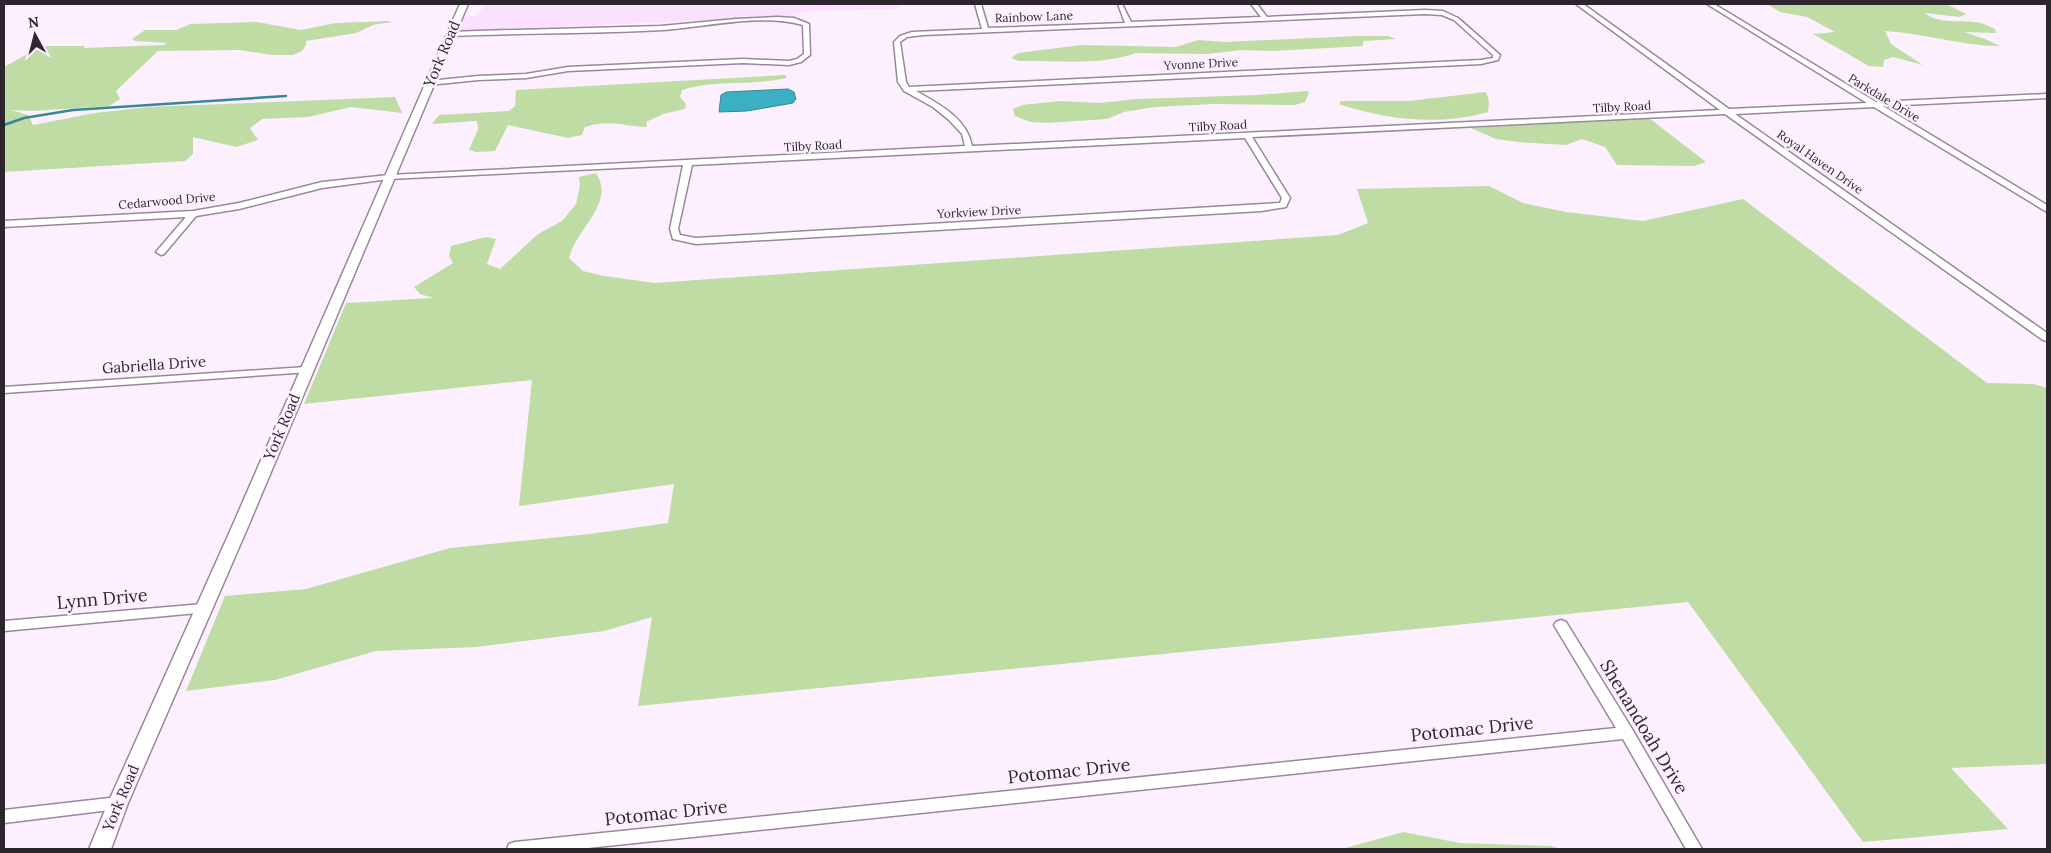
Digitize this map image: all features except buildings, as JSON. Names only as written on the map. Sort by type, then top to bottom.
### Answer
[{"type":"street","name":"York Road","points":[[100,849],[118,803],[464,4]]},
{"type":"street","points":[[978,4],[986,30]]},
{"type":"street","points":[[1254,4],[1266,19]]},
{"type":"street","name":"Royal Haven Drive","points":[[1579,4],[1729,113],[2047,338]]},
{"type":"street","name":"Parkdale Drive","points":[[1710,4],[2047,209]]},
{"type":"street","points":[[1120,5],[1129,25]]},
{"type":"street","name":"Rainbow Lane","points":[[906,89],[902,82],[899,38],[906,35],[986,30],[1425,12],[1444,13],[1456,19],[1497,55],[1496,59]]},
{"type":"street","points":[[429,83],[526,76],[568,68],[743,61],[789,63],[799,61],[807,55],[806,24],[787,20],[709,22],[664,28],[451,34]]},
{"type":"street","name":"Yvonne Drive","points":[[906,89],[1481,62],[1496,59]]},
{"type":"street","points":[[906,89],[936,105],[952,118],[966,134],[969,149]]},
{"type":"street","name":"Tilby Road","points":[[389,177],[2047,96]]},
{"type":"street","name":"Yorkview Drive","points":[[688,163],[674,229],[676,237],[706,240],[1283,206],[1286,198],[1247,136]]},
{"type":"street","name":"Cedarwood Drive","points":[[4,224],[193,214],[239,206],[322,185],[389,177]]},
{"type":"street","points":[[161,252],[193,214]]},
{"type":"street","name":"Gabriella Drive","points":[[4,390],[306,370]]},
{"type":"street","name":"Lynn Drive","points":[[4,626],[203,609]]},
{"type":"street","name":"Shenandoah Drive","points":[[1561,625],[1627,733],[1694,849]]},
{"type":"street","name":"Potomac Drive","points":[[515,849],[1627,733]]},
{"type":"street","points":[[4,817],[118,803]]},
{"type":"shaded area","points":[[485,4],[899,4],[900,9],[809,11],[784,17],[457,31],[463,18],[478,15]]},
{"type":"green space","points":[[1767,4],[1946,4],[1966,14],[1960,17],[1925,13],[1937,19],[1982,23],[1995,29],[1996,33],[1964,32],[2000,46],[1971,44],[1885,31],[1891,44],[1923,65],[1893,57],[1884,60],[1883,67],[1869,66],[1813,34],[1835,32],[1807,17],[1780,12]]},
{"type":"green space","points":[[257,22],[301,30],[336,23],[392,22],[373,25],[356,33],[306,41],[302,51],[293,55],[272,55],[239,50],[158,51],[116,91],[120,99],[109,106],[33,111],[11,110],[28,115],[33,125],[95,113],[148,107],[395,97],[402,113],[351,107],[308,117],[262,119],[250,128],[258,140],[236,147],[193,137],[193,154],[185,161],[4,172],[4,67],[42,46],[85,46],[84,48],[164,45],[167,43],[135,41],[132,39],[145,30],[177,30],[190,24]]},
{"type":"green space","points":[[1388,36],[1396,39],[1363,41],[1363,46],[1275,51],[1243,50],[1206,54],[1136,53],[1108,60],[1093,61],[1019,61],[1011,58],[1018,53],[1082,45],[1176,47],[1198,40],[1224,42]]},
{"type":"green space","points":[[786,75],[786,78],[760,82],[720,83],[682,90],[680,97],[686,104],[685,109],[663,114],[646,122],[647,127],[602,123],[585,127],[582,135],[568,138],[508,125],[495,151],[476,152],[469,150],[478,129],[477,121],[432,124],[439,115],[509,111],[515,106],[516,90]]},
{"type":"green space","points":[[1307,91],[1309,93],[1305,102],[1295,105],[1213,104],[1155,107],[1124,112],[1107,119],[1048,123],[1030,122],[1015,116],[1013,109],[1022,105],[1061,101],[1099,103],[1137,99],[1257,95]]},
{"type":"green space","points":[[1486,92],[1489,101],[1488,112],[1451,119],[1432,120],[1394,117],[1357,110],[1339,104],[1341,101],[1409,101]]},
{"type":"green space","points":[[1649,118],[1706,162],[1694,166],[1617,165],[1605,147],[1582,139],[1566,145],[1518,142],[1496,139],[1471,128]]},
{"type":"green space","points":[[596,173],[600,182],[600,199],[593,216],[574,244],[569,258],[583,271],[655,283],[1338,235],[1368,223],[1357,189],[1489,186],[1523,203],[1566,212],[1643,221],[1743,199],[1987,383],[2033,384],[2047,388],[2047,764],[1951,768],[2008,829],[1863,842],[1688,602],[638,706],[652,617],[604,631],[476,647],[376,651],[275,680],[186,691],[225,596],[306,589],[450,548],[590,534],[668,523],[674,484],[519,506],[532,380],[304,404],[346,303],[433,298],[420,294],[414,287],[453,263],[449,256],[451,246],[486,237],[496,239],[487,264],[500,269],[538,234],[562,221],[576,204],[580,185],[579,177]]},
{"type":"green space","points":[[1403,832],[1460,843],[1551,846],[1561,849],[1342,849]]},
{"type":"water","points":[[788,89],[794,92],[796,99],[793,103],[747,111],[719,112],[721,95],[726,92]]},
{"type":"waterway","points":[[4,125],[24,118],[73,110],[286,96]]}]
